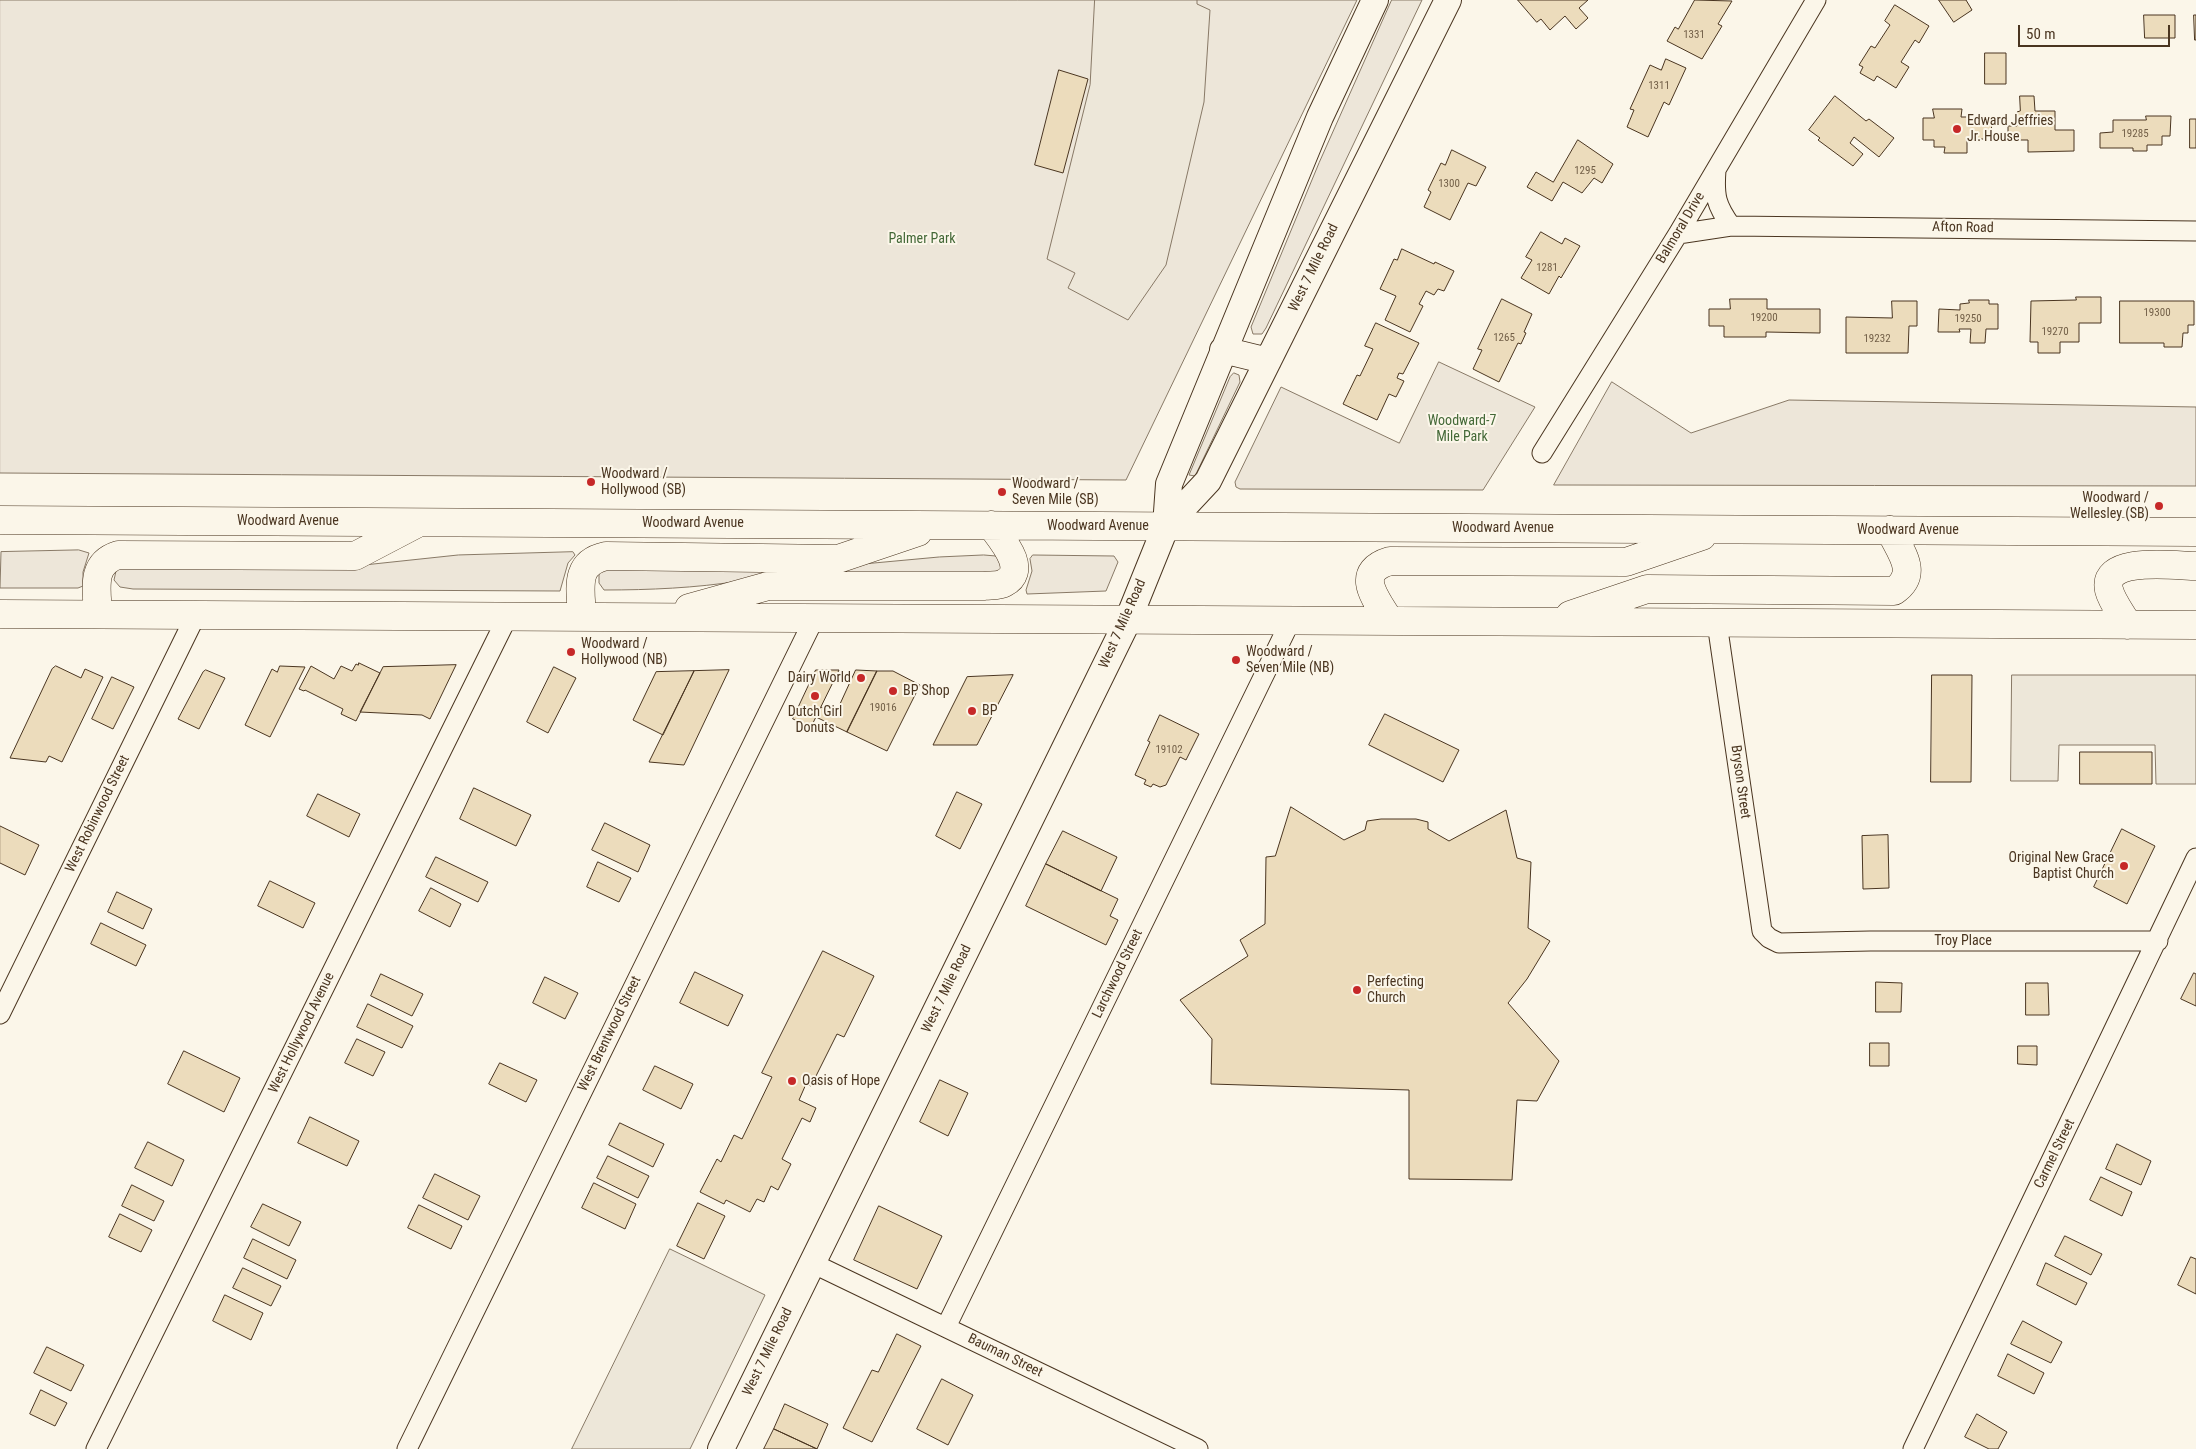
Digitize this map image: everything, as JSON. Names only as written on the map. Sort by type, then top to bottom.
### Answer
[{"type":"main road","name":"West 7 Mile Road","points":[[721,1449],[1128,620],[1166,526],[1169,484],[1320,117],[1375,0]]},
{"type":"main road","name":"West 7 Mile Road","points":[[1166,526],[1208,481],[1448,0]]},
{"type":"main road","points":[[1223,350],[1268,361]]},
{"type":"main road","name":"Woodward Avenue","points":[[0,520],[2196,532]]},
{"type":"main road","points":[[98,614],[98,570],[105,560],[118,555],[355,556],[421,521]]},
{"type":"main road","points":[[582,616],[582,574],[585,567],[597,558],[606,556],[838,559],[937,525]]},
{"type":"main road","points":[[662,616],[768,586],[977,586],[1004,583],[1012,575],[1015,564],[1012,555],[991,525]]},
{"type":"main road","points":[[1389,620],[1370,588],[1370,575],[1378,565],[1390,561],[1626,562],[1723,529]]},
{"type":"main road","points":[[1550,622],[1647,589],[1894,591],[1902,585],[1908,576],[1907,566],[1890,530]]},
{"type":"main road","points":[[2128,625],[2108,589],[2109,580],[2114,572],[2126,566],[2196,566]]},
{"type":"main road","points":[[0,614],[2196,625]]},
{"type":"street","name":"Balmoral Drive","points":[[1542,453],[1678,234],[1816,0]]},
{"type":"street","points":[[1716,169],[1714,192],[1719,209],[1731,226]]},
{"type":"street","name":"Afton Road","points":[[1678,234],[1731,226],[2196,231]]},
{"type":"street","name":"West Robinwood Street","points":[[0,1014],[196,615]]},
{"type":"street","name":"West Hollywood Avenue","points":[[96,1449],[508,616]]},
{"type":"street","name":"West Brentwood Street","points":[[407,1449],[814,619]]},
{"type":"street","name":"Larchwood Street","points":[[946,1327],[1291,620]]},
{"type":"street","name":"Bryson Street","points":[[1717,623],[1762,931],[1769,938]]},
{"type":"street","name":"Carmel Street","points":[[1912,1449],[2158,941],[2196,858]]},
{"type":"street","name":"Troy Place","points":[[1769,938],[1779,943],[1870,941],[2158,941]]},
{"type":"street","name":"Bauman Street","points":[[812,1263],[1198,1449]]},
{"type":"green space","name":"Palmer Park","points":[[0,0],[1357,0],[1126,480],[0,473]]},
{"type":"green space","points":[[1392,0],[1422,0],[1266,328],[1262,334],[1253,334],[1251,327],[1319,163]]},
{"type":"green space","name":"Woodward-7 Mile Park","points":[[1439,362],[1535,407],[1483,490],[1240,489],[1236,487],[1235,482],[1281,387],[1399,443]]},
{"type":"green space","points":[[1234,373],[1239,375],[1240,382],[1195,476],[1189,475],[1230,377]]},
{"type":"green space","points":[[1612,382],[1691,433],[1789,400],[2196,407],[2196,486],[1554,485]]},
{"type":"green space","points":[[79,550],[89,553],[83,572],[83,586],[78,588],[0,588],[1,552]]},
{"type":"green space","points":[[573,552],[575,555],[568,563],[560,591],[133,589],[120,587],[114,580],[120,565],[364,565],[458,555]]},
{"type":"green space","points":[[984,555],[996,556],[1001,562],[1001,570],[995,578],[740,581],[689,587],[621,590],[604,590],[599,583],[599,572],[607,566],[863,564]]},
{"type":"green space","points":[[1033,555],[1114,556],[1118,562],[1106,591],[1027,594],[1026,590],[1032,571],[1030,559]]},
{"type":"shaded area","points":[[1095,0],[1197,0],[1197,4],[1210,10],[1204,102],[1166,265],[1128,320],[1068,288],[1075,273],[1047,259],[1090,85]]},
{"type":"shaded area","points":[[2012,675],[2196,675],[2196,784],[2156,784],[2155,745],[2059,745],[2058,781],[2011,781]]},
{"type":"shaded area","points":[[670,1249],[765,1295],[690,1449],[572,1449]]},
{"type":"building","points":[[1518,0],[1588,0],[1579,8],[1588,18],[1576,29],[1565,16],[1550,30],[1541,19],[1537,22]]},
{"type":"building","points":[[1695,0],[1732,1],[1718,24],[1722,26],[1702,59],[1667,41],[1675,27],[1678,29]]},
{"type":"building","points":[[1939,0],[1966,0],[1972,10],[1954,22]]},
{"type":"building","points":[[1895,5],[1929,26],[1919,43],[1915,40],[1901,62],[1909,67],[1896,88],[1877,76],[1874,81],[1860,73],[1863,67],[1859,65],[1871,46],[1875,48],[1890,25],[1885,21]]},
{"type":"building","points":[[2144,15],[2175,15],[2175,38],[2145,38]]},
{"type":"building","points":[[2194,15],[2196,15],[2196,40],[2195,40]]},
{"type":"building","points":[[1985,53],[2006,53],[2006,84],[1985,84]]},
{"type":"building","points":[[1666,59],[1686,68],[1669,105],[1664,102],[1648,137],[1627,127],[1634,110],[1630,109],[1650,65],[1661,70]]},
{"type":"building","points":[[1059,70],[1088,79],[1063,173],[1035,165]]},
{"type":"building","points":[[1835,96],[1866,121],[1869,119],[1894,138],[1879,157],[1854,137],[1850,143],[1863,154],[1853,166],[1818,140],[1820,138],[1809,130]]},
{"type":"building","points":[[2020,96],[2034,96],[2035,111],[2055,111],[2055,130],[2074,130],[2074,151],[2028,152],[2028,140],[2008,140],[2008,126],[2017,126]]},
{"type":"building","name":"Edward Jeffries Jr. House","points":[[1933,109],[1962,109],[1961,117],[1992,117],[1991,139],[1967,139],[1967,153],[1944,153],[1945,147],[1934,147],[1934,140],[1923,140],[1923,118],[1934,118]]},
{"type":"building","points":[[2146,116],[2171,116],[2170,136],[2162,136],[2162,145],[2147,145],[2147,151],[2133,151],[2133,148],[2100,148],[2100,133],[2113,132],[2113,120],[2146,120]]},
{"type":"building","points":[[2190,119],[2196,119],[2196,148],[2190,148]]},
{"type":"building","points":[[1578,140],[1613,164],[1602,183],[1594,178],[1582,193],[1563,182],[1552,201],[1527,187],[1536,172],[1553,182]]},
{"type":"building","points":[[1452,150],[1486,167],[1476,186],[1468,183],[1450,220],[1424,207],[1431,192],[1428,190],[1441,163],[1445,165]]},
{"type":"building","points":[[1541,232],[1562,244],[1565,238],[1580,246],[1549,294],[1521,278],[1532,260],[1526,257]]},
{"type":"building","points":[[1402,249],[1454,271],[1444,291],[1438,289],[1434,295],[1426,291],[1419,304],[1423,306],[1410,332],[1385,320],[1396,296],[1380,289],[1394,259],[1397,260]]},
{"type":"building","points":[[2076,297],[2101,297],[2101,323],[2079,323],[2079,342],[2060,342],[2060,353],[2038,353],[2038,342],[2030,342],[2031,301],[2076,300]]},
{"type":"building","points":[[1502,299],[1532,314],[1521,344],[1518,343],[1499,382],[1473,369],[1482,350],[1478,349]]},
{"type":"building","points":[[1730,299],[1767,299],[1767,309],[1820,309],[1820,333],[1766,332],[1766,337],[1724,337],[1724,326],[1709,326],[1709,309],[1730,309]]},
{"type":"building","points":[[1969,300],[1989,300],[1989,304],[1998,304],[1998,329],[1986,329],[1985,343],[1970,343],[1971,329],[1959,329],[1960,332],[1938,332],[1939,309],[1960,310],[1960,304],[1969,303]]},
{"type":"building","points":[[1892,301],[1917,301],[1917,326],[1909,326],[1908,353],[1846,353],[1846,317],[1892,318]]},
{"type":"building","points":[[2120,301],[2194,301],[2194,325],[2188,325],[2188,333],[2183,333],[2182,347],[2164,347],[2164,343],[2120,343]]},
{"type":"building","points":[[1376,323],[1419,343],[1403,374],[1399,373],[1397,378],[1404,381],[1396,397],[1389,394],[1377,420],[1343,404],[1357,375],[1360,376],[1373,349],[1365,346]]},
{"type":"building","points":[[359,663],[380,673],[356,721],[341,714],[343,709],[305,690],[299,689],[311,666],[334,679],[341,666],[352,671],[356,664],[358,665]]},
{"type":"building","points":[[456,665],[430,719],[422,715],[360,712],[383,667]]},
{"type":"building","points":[[56,666],[81,678],[85,669],[103,677],[62,762],[49,756],[46,762],[10,758],[52,669]]},
{"type":"building","points":[[280,666],[305,667],[270,737],[245,725],[272,669],[277,672]]},
{"type":"building","points":[[554,667],[576,678],[548,733],[527,722]]},
{"type":"building","points":[[206,670],[225,678],[199,729],[178,719],[203,672]]},
{"type":"building","points":[[729,670],[684,765],[649,762],[694,671]]},
{"type":"building","points":[[816,670],[839,670],[811,727],[793,719]]},
{"type":"building","points":[[856,670],[877,671],[847,732],[816,717],[821,707],[835,714]]},
{"type":"building","points":[[694,671],[663,735],[633,720],[656,672]]},
{"type":"building","points":[[877,671],[893,671],[920,685],[887,751],[847,732]]},
{"type":"building","points":[[1013,675],[977,745],[933,745],[967,677]]},
{"type":"building","points":[[1932,675],[1972,675],[1971,782],[1931,782]]},
{"type":"building","points":[[112,677],[134,687],[113,729],[92,719]]},
{"type":"building","points":[[1385,714],[1459,750],[1443,782],[1369,745]]},
{"type":"building","points":[[1160,715],[1199,734],[1186,760],[1180,757],[1166,785],[1160,787],[1153,784],[1151,787],[1144,784],[1146,780],[1135,775]]},
{"type":"building","points":[[2080,752],[2152,752],[2152,784],[2080,784]]},
{"type":"building","points":[[474,788],[531,815],[516,846],[460,819]]},
{"type":"building","points":[[957,792],[982,804],[960,849],[936,836]]},
{"type":"building","points":[[318,794],[360,814],[349,837],[307,816]]},
{"type":"building","name":"Perfecting Church","points":[[1291,807],[1344,840],[1365,830],[1367,821],[1416,819],[1428,822],[1428,829],[1449,841],[1506,810],[1517,858],[1531,862],[1528,928],[1550,941],[1527,979],[1508,1003],[1559,1061],[1537,1101],[1517,1100],[1512,1180],[1409,1179],[1409,1090],[1211,1084],[1212,1039],[1180,1000],[1248,956],[1240,940],[1265,924],[1266,857],[1275,856]]},
{"type":"building","points":[[605,823],[650,845],[638,872],[592,850]]},
{"type":"building","points":[[0,826],[39,845],[25,875],[0,863]]},
{"type":"building","name":"Original New Grace Baptist Church","points":[[2122,829],[2155,846],[2127,904],[2094,887]]},
{"type":"building","points":[[1063,831],[1117,857],[1101,891],[1046,864]]},
{"type":"building","points":[[1888,835],[1889,888],[1863,889],[1862,836]]},
{"type":"building","points":[[436,857],[488,882],[478,902],[426,877]]},
{"type":"building","points":[[598,862],[631,878],[619,902],[587,887]]},
{"type":"building","points":[[1046,864],[1118,899],[1110,916],[1118,920],[1106,945],[1026,906]]},
{"type":"building","points":[[270,881],[315,903],[303,928],[258,906]]},
{"type":"building","points":[[431,888],[461,904],[450,927],[419,911]]},
{"type":"building","points":[[117,892],[152,909],[143,929],[108,912]]},
{"type":"building","points":[[101,923],[146,945],[136,966],[91,944]]},
{"type":"building","name":"Oasis of Hope","points":[[823,951],[874,976],[844,1037],[837,1034],[811,1086],[806,1084],[799,1100],[816,1108],[810,1122],[802,1118],[782,1159],[791,1164],[778,1190],[771,1186],[764,1202],[757,1199],[750,1212],[726,1200],[724,1204],[700,1192],[717,1159],[721,1162],[734,1135],[742,1139],[772,1077],[762,1073]]},
{"type":"building","points":[[695,972],[743,995],[728,1026],[680,1003]]},
{"type":"building","points":[[2194,973],[2196,974],[2196,1006],[2181,999]]},
{"type":"building","points":[[381,974],[423,994],[412,1016],[371,996]]},
{"type":"building","points":[[545,977],[578,993],[565,1019],[533,1003]]},
{"type":"building","points":[[1876,982],[1902,983],[1901,1012],[1876,1012]]},
{"type":"building","points":[[2026,983],[2048,983],[2049,1015],[2026,1015]]},
{"type":"building","points":[[368,1004],[413,1026],[402,1048],[357,1027]]},
{"type":"building","points":[[357,1039],[385,1052],[373,1076],[345,1063]]},
{"type":"building","points":[[1870,1043],[1889,1043],[1889,1066],[1870,1066]]},
{"type":"building","points":[[2018,1046],[2037,1046],[2037,1065],[2018,1064]]},
{"type":"building","points":[[184,1051],[240,1078],[224,1112],[168,1084]]},
{"type":"building","points":[[500,1063],[537,1080],[526,1102],[489,1084]]},
{"type":"building","points":[[655,1066],[693,1084],[681,1109],[643,1090]]},
{"type":"building","points":[[940,1080],[968,1093],[948,1136],[920,1122]]},
{"type":"building","points":[[310,1117],[359,1141],[347,1166],[298,1143]]},
{"type":"building","points":[[620,1123],[664,1144],[653,1167],[609,1145]]},
{"type":"building","points":[[148,1142],[184,1160],[172,1186],[135,1168]]},
{"type":"building","points":[[2117,1144],[2151,1161],[2141,1185],[2106,1169]]},
{"type":"building","points":[[608,1156],[649,1176],[638,1198],[597,1178]]},
{"type":"building","points":[[435,1174],[480,1196],[468,1220],[423,1198]]},
{"type":"building","points":[[2101,1177],[2132,1192],[2122,1216],[2090,1200]]},
{"type":"building","points":[[594,1183],[636,1204],[625,1229],[582,1208]]},
{"type":"building","points":[[132,1185],[164,1201],[154,1221],[122,1206]]},
{"type":"building","points":[[698,1203],[725,1216],[704,1259],[677,1246]]},
{"type":"building","points":[[263,1204],[301,1222],[289,1246],[251,1227]]},
{"type":"building","points":[[419,1205],[462,1226],[451,1249],[408,1228]]},
{"type":"building","points":[[879,1206],[942,1236],[917,1289],[854,1260]]},
{"type":"building","points":[[120,1214],[152,1230],[141,1252],[109,1237]]},
{"type":"building","points":[[2065,1236],[2102,1254],[2091,1275],[2055,1256]]},
{"type":"building","points":[[253,1239],[296,1260],[287,1279],[244,1258]]},
{"type":"building","points":[[2191,1257],[2196,1259],[2196,1294],[2178,1285]]},
{"type":"building","points":[[2046,1263],[2087,1283],[2076,1305],[2037,1285]]},
{"type":"building","points":[[243,1268],[281,1286],[271,1306],[233,1288]]},
{"type":"building","points":[[225,1295],[263,1313],[251,1340],[213,1321]]},
{"type":"building","points":[[2023,1321],[2062,1342],[2051,1363],[2011,1344]]},
{"type":"building","points":[[897,1334],[921,1346],[872,1442],[843,1428],[872,1370],[878,1372]]},
{"type":"building","points":[[47,1347],[84,1365],[71,1391],[34,1373]]},
{"type":"building","points":[[2008,1354],[2044,1373],[2034,1394],[1998,1376]]},
{"type":"building","points":[[942,1379],[973,1395],[948,1445],[917,1429]]},
{"type":"building","points":[[41,1390],[67,1403],[55,1426],[30,1414]]},
{"type":"building","points":[[785,1404],[828,1424],[817,1449],[774,1429]]},
{"type":"building","points":[[1977,1414],[2007,1432],[1998,1449],[1989,1449],[1965,1437]]},
{"type":"building","points":[[774,1429],[817,1449],[764,1449]]},
{"type":"place","name":"Edward Jeffries Jr. House","points":[[1957,129]]},
{"type":"place","name":"Woodward / Hollywood (SB)","points":[[591,482]]},
{"type":"place","name":"Woodward / Seven Mile (SB)","points":[[1002,492]]},
{"type":"place","name":"Woodward / Wellesley (SB)","points":[[2159,506]]},
{"type":"place","name":"Woodward / Hollywood (NB)","points":[[571,652]]},
{"type":"place","name":"Woodward / Seven Mile (NB)","points":[[1236,660]]},
{"type":"place","name":"Dairy World","points":[[861,678]]},
{"type":"place","name":"BP Shop","points":[[893,691]]},
{"type":"place","name":"Dutch Girl Donuts","points":[[815,696]]},
{"type":"place","name":"BP","points":[[972,711]]},
{"type":"place","name":"Original New Grace Baptist Church","points":[[2124,866]]},
{"type":"place","name":"Perfecting Church","points":[[1357,990]]},
{"type":"place","name":"Oasis of Hope","points":[[792,1081]]}]
